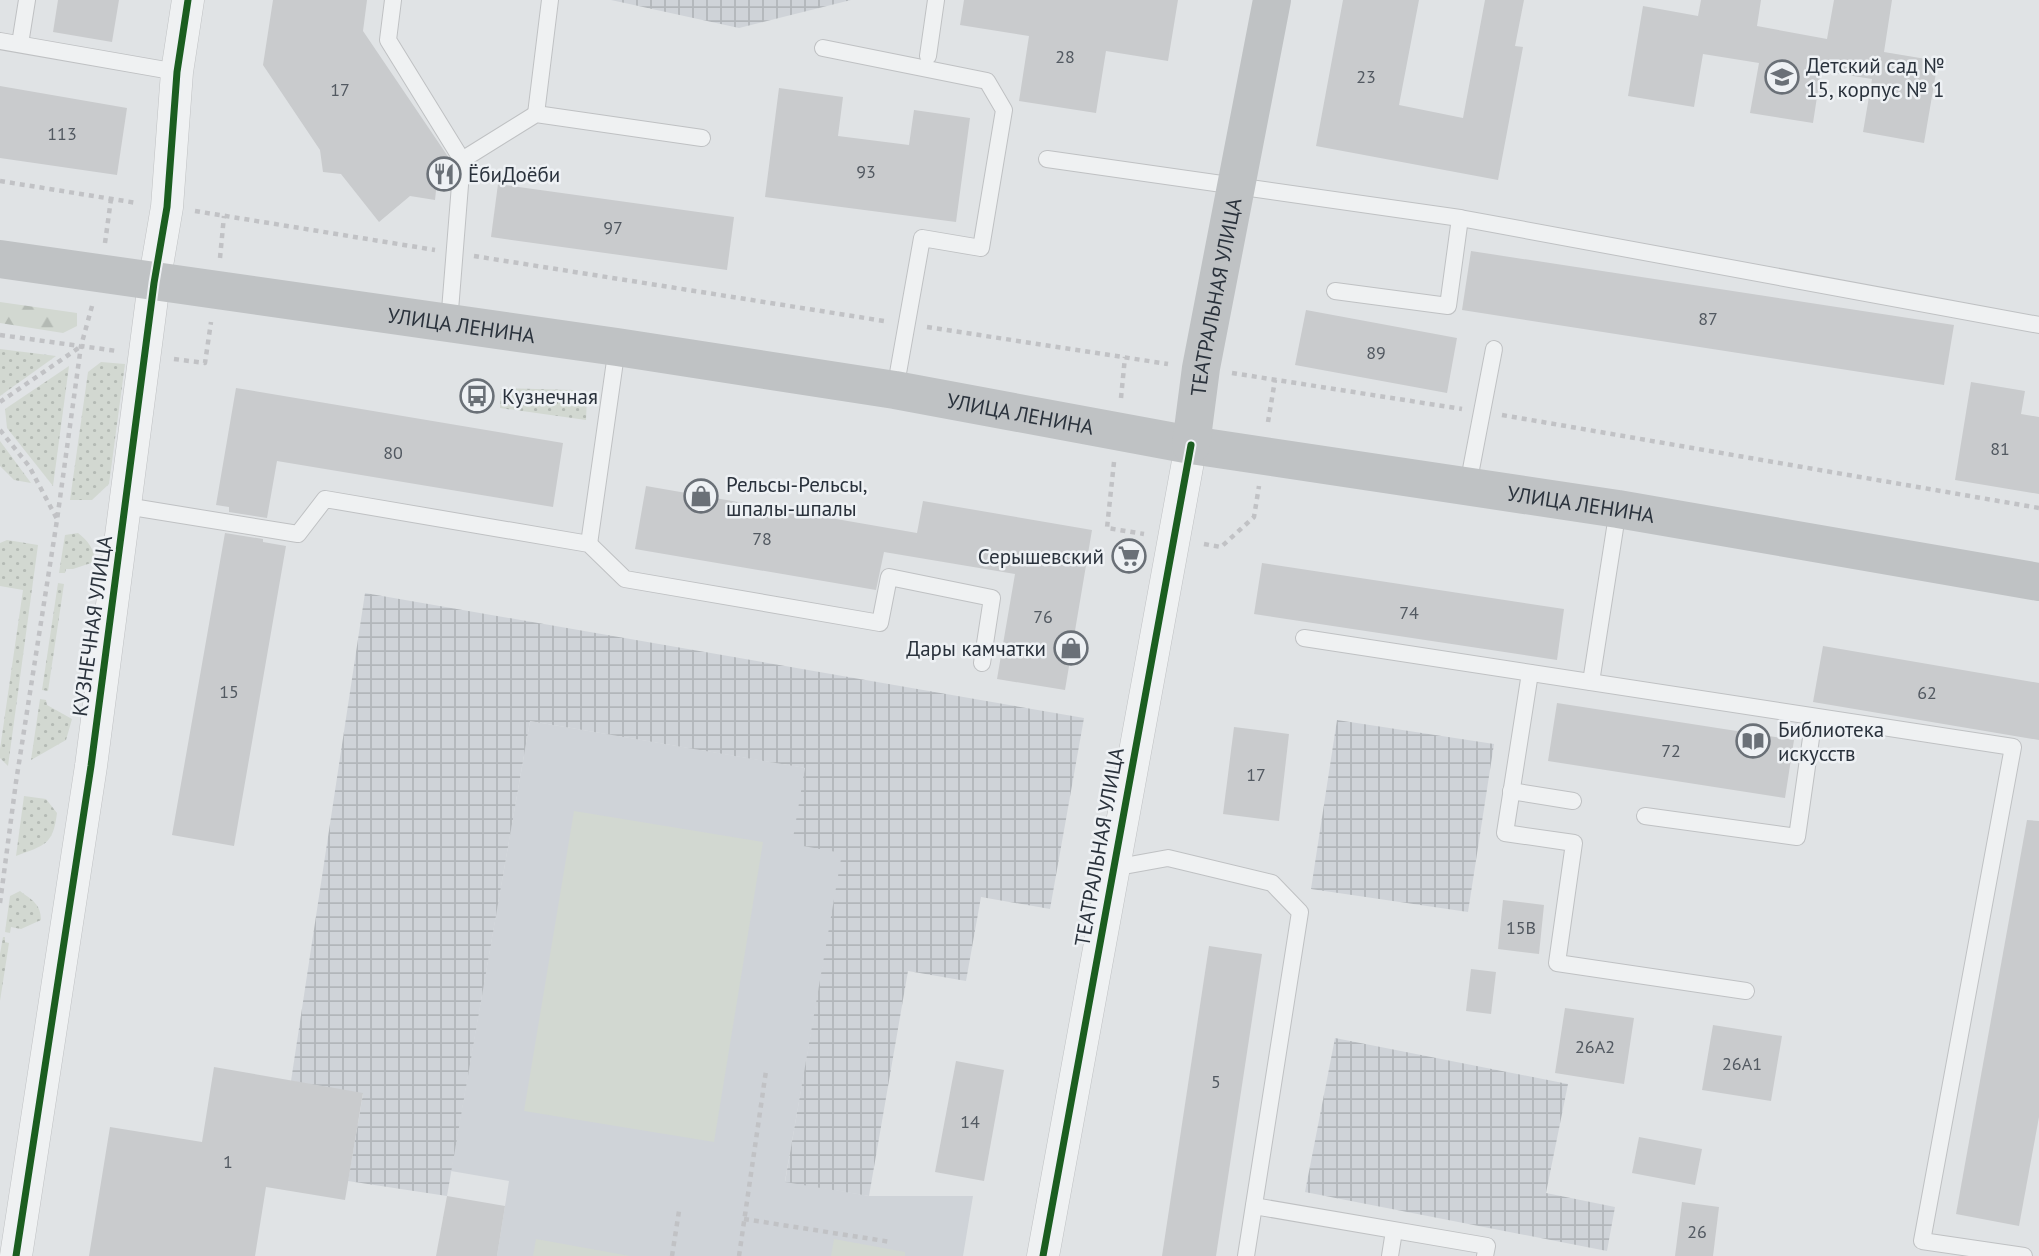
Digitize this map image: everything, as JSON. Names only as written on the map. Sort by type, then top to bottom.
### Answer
[{"type":"main road","name":"ТЕАТРАЛЬНАЯ УЛИЦА","points":[[1191,445],[1201,368],[1272,0]]},
{"type":"main road","name":"УЛИЦА ЛЕНИНА","points":[[0,259],[617,347],[895,390],[1191,445],[1618,509],[2039,582]]},
{"type":"street","name":"КУЗНЕЧНАЯ УЛИЦА","points":[[16,1256],[89,779],[154,283],[167,207],[177,72],[188,0]]},
{"type":"street","name":"ТЕАТРАЛЬНАЯ УЛИЦА","points":[[1043,1256],[1191,445]]},
{"type":"lane","points":[[20,44],[27,0]]},
{"type":"lane","points":[[393,0],[388,40],[461,160],[449,323]]},
{"type":"lane","points":[[536,114],[550,0]]},
{"type":"lane","points":[[928,56],[936,0]]},
{"type":"lane","points":[[0,41],[177,72]]},
{"type":"lane","points":[[822,48],[987,81],[1004,110],[981,248],[922,238],[895,390]]},
{"type":"lane","points":[[461,160],[536,114],[702,138]]},
{"type":"lane","points":[[1047,159],[1460,218],[2039,325]]},
{"type":"lane","points":[[1335,291],[1448,306],[1460,218]]},
{"type":"lane","points":[[589,544],[617,347]]},
{"type":"lane","points":[[1468,485],[1494,349]]},
{"type":"lane","points":[[126,506],[298,534],[325,499],[589,544],[625,579],[880,623],[889,577],[992,598],[982,663]]},
{"type":"lane","points":[[1591,682],[1618,509]]},
{"type":"lane","points":[[1304,638],[2013,747],[1922,1241],[2024,1256]]},
{"type":"lane","points":[[1530,673],[1505,833],[1574,843],[1557,963],[1746,991]]},
{"type":"lane","points":[[1645,816],[1797,837],[1814,717]]},
{"type":"lane","points":[[1511,791],[1573,801]]},
{"type":"lane","points":[[1113,867],[1168,858],[1233,873],[1272,883],[1300,912],[1246,1256]]},
{"type":"lane","points":[[1254,1206],[1487,1246],[1485,1256]]},
{"type":"lane","points":[[1390,1256],[1394,1231]]},
{"type":"path","points":[[0,181],[1482,412],[2039,508]]},
{"type":"path","points":[[0,335],[80,346]]},
{"type":"path","points":[[0,402],[80,346]]},
{"type":"path","points":[[0,903],[80,346]]},
{"type":"path","points":[[0,430],[29,466],[57,520]]},
{"type":"path","points":[[738,1256],[766,1072]]},
{"type":"path","points":[[672,1256],[679,1211]]},
{"type":"path","points":[[744,1219],[891,1242]]},
{"type":"shaded area","points":[[611,0],[851,0],[739,28]]},
{"type":"shaded area","points":[[365,593],[1084,718],[1050,909],[981,897],[966,981],[908,971],[869,1196],[785,1182],[842,853],[792,844],[805,768],[530,721],[447,1196],[348,1181],[363,1094],[291,1081]]},
{"type":"shaded area","points":[[1337,720],[1494,744],[1468,912],[1311,889]]},
{"type":"shaded area","points":[[530,721],[806,768],[843,853],[785,1181],[869,1196],[973,1196],[963,1256],[497,1256],[509,1181],[451,1171]]},
{"type":"shaded area","points":[[1335,1038],[1568,1084],[1546,1193],[1615,1207],[1607,1251],[1305,1192]]},
{"type":"green space","points":[[0,302],[77,313],[77,326],[63,333],[0,323]]},
{"type":"green space","points":[[0,349],[56,356],[0,396]]},
{"type":"green space","points":[[101,362],[125,364],[109,484],[92,500],[70,500],[88,372]]},
{"type":"green space","points":[[69,366],[53,486],[7,428],[5,409]]},
{"type":"green space","points":[[501,388],[573,390],[587,396],[586,420],[500,408]]},
{"type":"green space","points":[[0,441],[31,483],[14,480],[0,466]]},
{"type":"green space","points":[[78,533],[94,553],[94,562],[59,573],[65,535]]},
{"type":"green space","points":[[7,540],[38,545],[8,766],[0,758],[0,749],[23,590],[0,586],[0,543]]},
{"type":"green space","points":[[58,583],[64,584],[48,691],[42,690]]},
{"type":"green space","points":[[40,699],[46,700],[47,705],[72,719],[66,740],[31,760]]},
{"type":"green space","points":[[24,796],[46,799],[57,813],[50,838],[41,846],[16,856]]},
{"type":"green space","points":[[574,811],[763,842],[714,1142],[524,1111]]},
{"type":"green space","points":[[20,891],[38,906],[41,920],[21,929],[11,927],[10,933],[5,932],[10,896]]},
{"type":"green space","points":[[3,937],[5,942],[9,943],[0,1001],[0,954]]},
{"type":"green space","points":[[536,1239],[630,1256],[533,1256]]},
{"type":"green space","points":[[834,1239],[905,1252],[905,1256],[831,1256]]},
{"type":"building","points":[[58,0],[119,0],[112,42],[53,32]]},
{"type":"building","points":[[273,0],[367,0],[363,31],[451,161],[438,172],[435,200],[410,196],[379,222],[341,174],[323,172],[320,150],[263,65]]},
{"type":"building","points":[[964,0],[1178,0],[1168,61],[1106,51],[1096,113],[1019,101],[1029,36],[960,25]]},
{"type":"building","points":[[1343,0],[1419,0],[1399,105],[1463,118],[1485,0],[1524,0],[1515,46],[1523,47],[1498,180],[1316,146]]},
{"type":"building","points":[[1701,0],[1761,0],[1757,26],[1827,39],[1834,0],[1892,0],[1884,52],[1938,61],[1924,143],[1863,132],[1872,79],[1821,71],[1813,123],[1750,113],[1759,63],[1703,54],[1694,107],[1628,96],[1643,6],[1698,16]]},
{"type":"building","points":[[0,86],[127,108],[117,175],[0,158]]},
{"type":"building","points":[[779,88],[843,97],[838,136],[909,145],[914,110],[970,118],[956,222],[765,197]]},
{"type":"building","points":[[498,184],[734,217],[727,270],[491,237]]},
{"type":"building","points":[[1471,251],[1954,325],[1944,385],[1462,310]]},
{"type":"building","points":[[1306,310],[1457,338],[1447,393],[1295,365]]},
{"type":"building","points":[[1971,382],[2025,391],[2021,414],[2039,417],[2039,494],[1955,480]]},
{"type":"building","points":[[236,388],[563,443],[553,507],[277,461],[267,518],[229,512],[229,507],[216,505]]},
{"type":"building","points":[[646,486],[917,533],[923,501],[1092,530],[1065,690],[997,679],[1015,574],[884,552],[876,590],[635,549]]},
{"type":"building","points":[[225,533],[286,546],[234,846],[172,835]]},
{"type":"building","points":[[1262,563],[1564,609],[1557,660],[1254,614]]},
{"type":"building","points":[[1823,646],[2039,683],[2039,740],[1813,702]]},
{"type":"building","points":[[1557,703],[1794,740],[1785,798],[1548,761]]},
{"type":"building","points":[[1234,727],[1289,734],[1279,821],[1223,814]]},
{"type":"building","points":[[2027,820],[2039,821],[2039,1117],[2019,1226],[1956,1214]]},
{"type":"building","points":[[1503,900],[1544,905],[1539,954],[1498,949]]},
{"type":"building","points":[[1209,946],[1262,954],[1216,1256],[1162,1256]]},
{"type":"building","points":[[1471,969],[1496,972],[1491,1014],[1466,1011]]},
{"type":"building","points":[[1565,1008],[1634,1018],[1624,1084],[1555,1073]]},
{"type":"building","points":[[1713,1025],[1782,1036],[1771,1101],[1702,1090]]},
{"type":"building","points":[[956,1061],[1004,1070],[984,1181],[935,1172]]},
{"type":"building","points":[[214,1067],[363,1093],[345,1200],[266,1187],[255,1256],[89,1256],[110,1127],[202,1142]]},
{"type":"building","points":[[1639,1137],[1702,1149],[1695,1185],[1632,1173]]},
{"type":"building","points":[[447,1196],[505,1206],[497,1256],[436,1256]]},
{"type":"building","points":[[1682,1202],[1719,1207],[1713,1256],[1675,1256]]},
{"type":"cycle path","points":[[16,1256],[91,766],[154,283],[167,207],[177,72],[188,0]]},
{"type":"cycle path","points":[[1043,1256],[1191,445]]},
{"type":"place","name":"Детский сад № 15, корпус № 1","points":[[1782,77]]},
{"type":"place","name":"ЁбиДоёби","points":[[444,174]]},
{"type":"place","name":"Кузнечная","points":[[477,396]]},
{"type":"place","name":"Рельсы-Рельсы, шпалы-шпалы","points":[[701,496]]},
{"type":"place","name":"Серышевский","points":[[1129,556]]},
{"type":"place","name":"Дары камчатки","points":[[1071,648]]},
{"type":"place","name":"Библиотека искусств","points":[[1753,741]]}]
